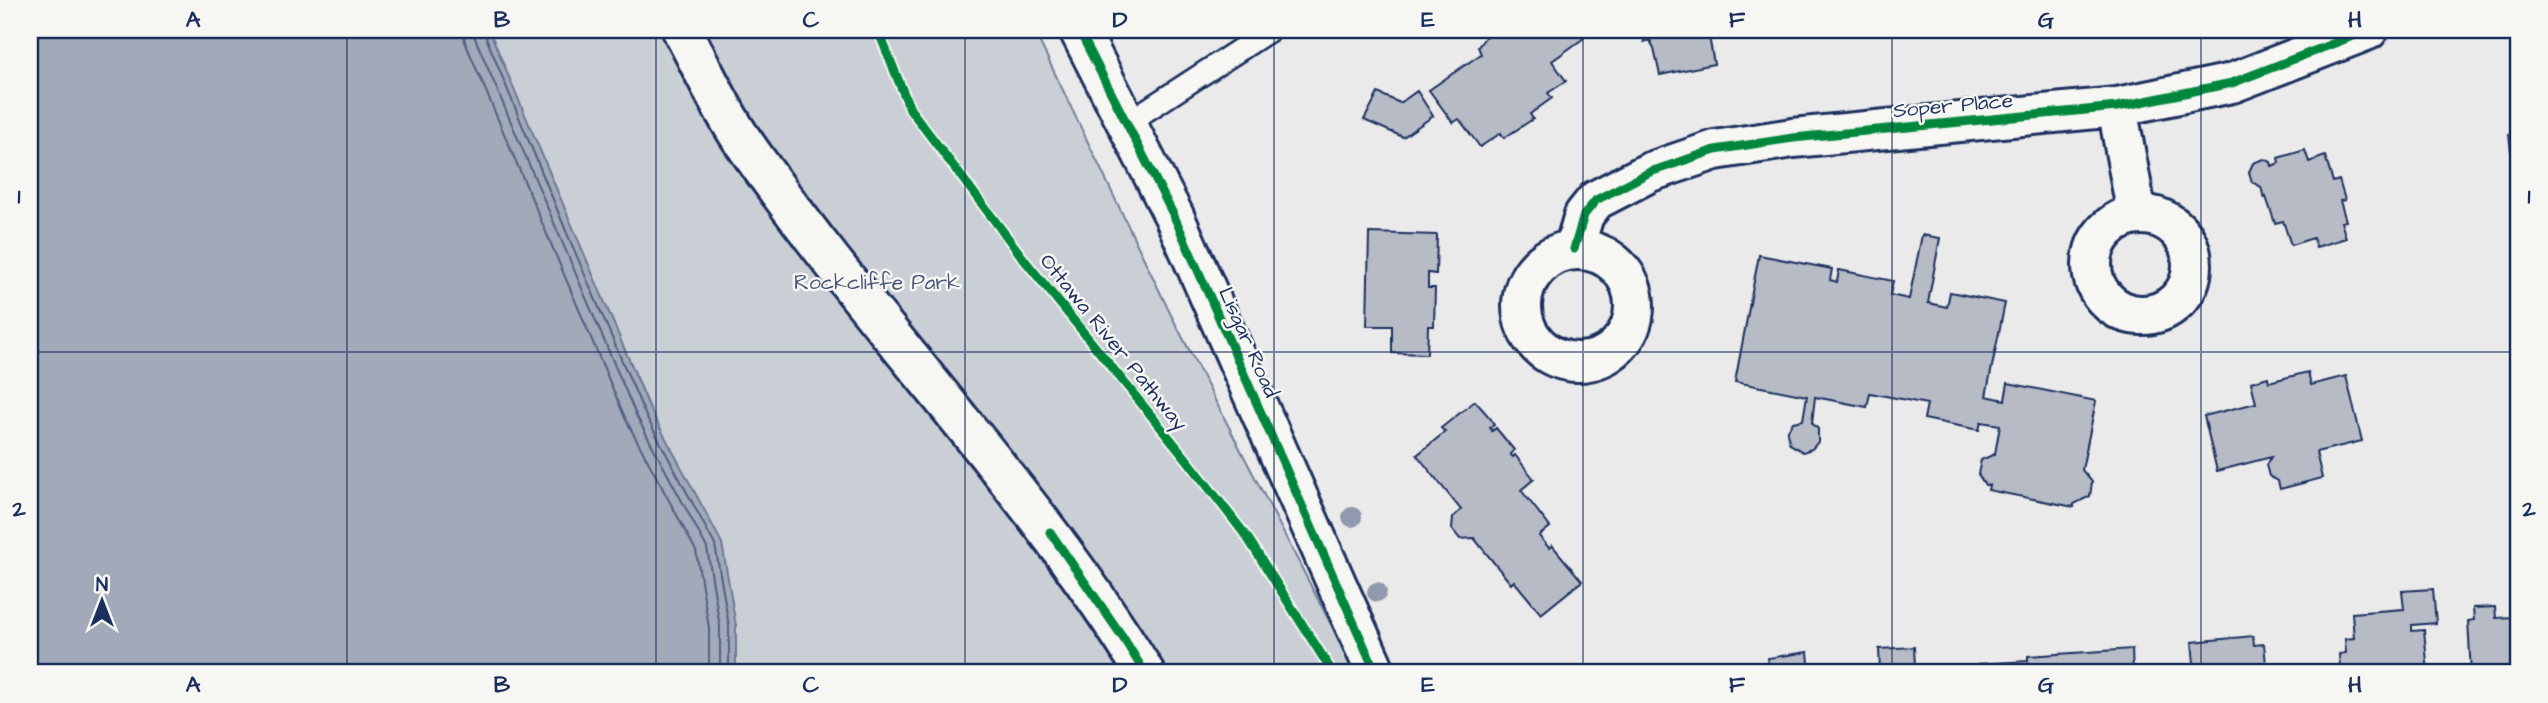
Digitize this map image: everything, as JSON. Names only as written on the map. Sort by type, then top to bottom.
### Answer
[{"type":"street","points":[[682,30],[738,134],[806,229],[1050,532],[1145,673]]},
{"type":"street","name":"Lisgar Road","points":[[1079,30],[1174,216],[1376,673]]},
{"type":"street","name":"Soper Place","points":[[1574,249],[1584,215],[1596,200],[1650,172],[1715,150],[1793,138],[2117,107],[2232,83],[2368,30]]},
{"type":"street","points":[[2117,107],[2137,215]]},
{"type":"lane","points":[[1127,123],[1270,30]]},
{"type":"green space","name":"Rockcliffe Park","points":[[489,30],[1034,30],[1171,315],[1356,673],[736,673],[736,626],[631,364],[572,246],[576,238]]},
{"type":"water","points":[[30,30],[489,30],[650,409],[722,543],[736,626],[736,673],[30,673]]},
{"type":"building","points":[[1514,30],[1579,30],[1584,38],[1552,61],[1566,81],[1548,93],[1552,98],[1530,114],[1533,119],[1504,138],[1501,133],[1480,147],[1459,119],[1453,123],[1429,90],[1481,54],[1478,47],[1486,36],[1498,32],[1506,36]]},
{"type":"building","points":[[1642,30],[1744,30],[1709,36],[1714,64],[1660,75],[1654,49],[1650,40],[1644,42]]},
{"type":"building","points":[[1417,91],[1433,116],[1403,137],[1364,120],[1378,93],[1400,103]]},
{"type":"building","points":[[2514,104],[2518,104],[2518,156],[2511,151],[2509,135],[2517,128]]},
{"type":"building","points":[[2305,150],[2309,162],[2325,156],[2333,182],[2339,180],[2345,200],[2340,201],[2346,221],[2341,222],[2346,238],[2316,247],[2313,238],[2291,245],[2283,221],[2275,223],[2261,187],[2252,182],[2249,172],[2253,163],[2264,159],[2271,162],[2272,166],[2279,163],[2278,158]]},
{"type":"building","points":[[1369,233],[1437,235],[1436,274],[1428,273],[1428,288],[1435,288],[1434,326],[1428,326],[1427,354],[1392,353],[1392,326],[1367,326]]},
{"type":"building","points":[[1922,235],[1940,238],[1928,303],[1947,307],[1950,292],[2005,303],[1986,396],[2005,400],[2008,383],[2096,401],[2082,470],[2092,482],[2090,496],[2074,504],[2074,507],[1988,490],[1989,485],[1985,485],[1978,474],[1981,460],[1995,454],[2000,425],[1981,422],[1979,430],[1924,419],[1927,404],[1870,393],[1867,407],[1815,397],[1812,423],[1818,429],[1818,442],[1812,449],[1803,452],[1790,444],[1787,434],[1793,422],[1803,420],[1807,396],[1735,382],[1759,255],[1832,269],[1830,280],[1837,282],[1839,270],[1893,281],[1890,295],[1909,299]]},
{"type":"building","points":[[2308,372],[2311,385],[2346,376],[2362,441],[2316,452],[2322,478],[2280,489],[2278,481],[2269,476],[2266,465],[2271,457],[2217,471],[2204,416],[2256,403],[2251,382],[2268,377],[2269,382]]},
{"type":"building","points":[[1475,401],[1491,419],[1494,425],[1490,428],[1492,431],[1496,428],[1514,450],[1510,454],[1513,457],[1515,455],[1534,479],[1521,490],[1550,527],[1539,536],[1549,548],[1552,545],[1582,581],[1541,614],[1514,581],[1511,584],[1474,538],[1460,539],[1452,529],[1453,517],[1461,510],[1417,455],[1445,432],[1441,428]]},
{"type":"building","points":[[2433,589],[2436,623],[2412,625],[2412,631],[2424,630],[2428,673],[2348,673],[2348,669],[2340,670],[2339,654],[2346,653],[2345,639],[2354,638],[2352,613],[2404,609],[2402,591]]},
{"type":"building","points":[[2495,607],[2496,618],[2513,617],[2517,673],[2471,673],[2468,621],[2474,620],[2473,608]]},
{"type":"building","points":[[2253,636],[2254,645],[2264,644],[2267,673],[2195,673],[2192,642]]},
{"type":"building","points":[[1914,647],[1915,666],[1920,666],[1921,673],[1857,673],[1880,670],[1879,649]]},
{"type":"building","points":[[2132,649],[2133,673],[1979,673],[1978,664],[2028,661],[2028,656]]},
{"type":"building","points":[[1808,652],[1810,673],[1767,673],[1768,658]]},
{"type":"cycle path","name":"Ottawa River Pathway","points":[[878,30],[910,109],[1026,262],[1247,537],[1333,673]]},
{"type":"cycle path","points":[[1079,30],[1174,216],[1376,673]]},
{"type":"cycle path","points":[[1574,249],[1584,215],[1596,200],[1650,172],[1715,150],[1793,138],[2117,107],[2232,83],[2368,30]]},
{"type":"cycle path","points":[[1050,532],[1145,673]]}]
